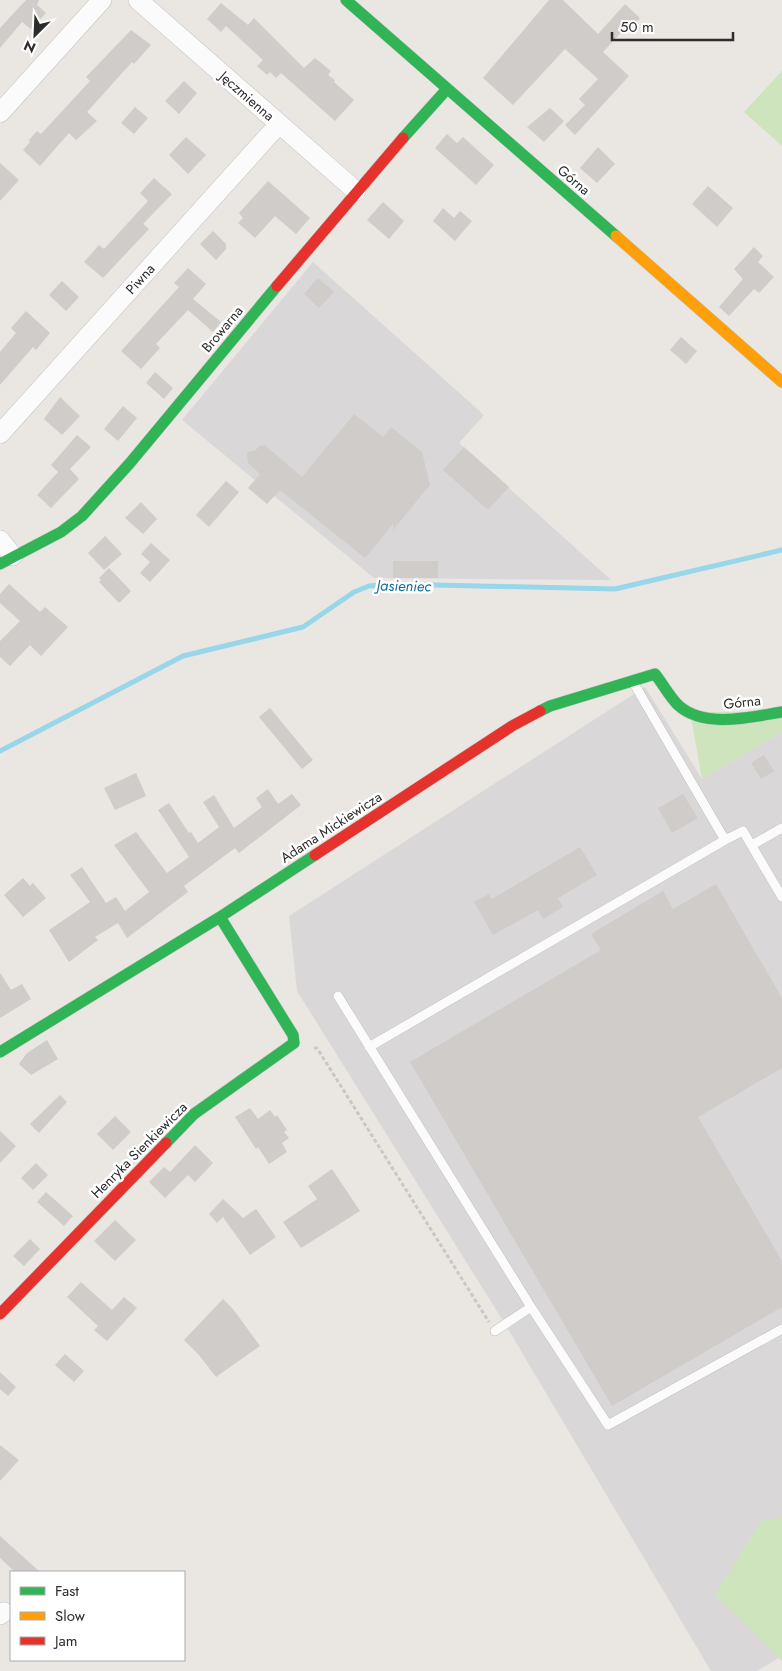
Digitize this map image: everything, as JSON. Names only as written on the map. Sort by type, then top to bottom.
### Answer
[{"type":"street","points":[[0,113],[102,0]]},
{"type":"street","name":"Jęczmienna","points":[[138,0],[356,191]]},
{"type":"street","name":"Górna","points":[[346,0],[782,382]]},
{"type":"street","name":"Browarna","points":[[7,560],[61,532],[88,509],[130,464],[356,191],[447,90]]},
{"type":"street","name":"Piwna","points":[[0,434],[279,124]]},
{"type":"street","points":[[0,540],[7,560]]},
{"type":"street","name":"Adama Mickiewicza","points":[[0,1052],[220,918],[512,726],[550,706],[632,679],[655,674],[678,706]]},
{"type":"street","name":"Górna","points":[[678,706],[690,712],[723,720],[782,712]]},
{"type":"street","points":[[220,918],[293,1035],[294,1043]]},
{"type":"street","name":"Henryka Sienkiewicza","points":[[0,1314],[194,1114],[294,1043]]},
{"type":"lane","points":[[632,679],[725,840]]},
{"type":"lane","points":[[752,845],[782,828]]},
{"type":"lane","points":[[369,1047],[725,840],[744,831],[782,897]]},
{"type":"lane","points":[[338,996],[531,1307],[608,1425],[782,1329]]},
{"type":"lane","points":[[495,1331],[531,1307]]},
{"type":"path","points":[[294,1043],[317,1048],[495,1331]]},
{"type":"shaded area","points":[[313,262],[484,415],[459,443],[611,580],[374,578],[182,420]]},
{"type":"shaded area","points":[[645,687],[702,779],[782,732],[782,1656],[757,1671],[711,1671],[505,1324],[297,991],[289,916]]},
{"type":"green space","points":[[782,71],[782,146],[744,112]]},
{"type":"green space","points":[[690,712],[782,712],[782,732],[702,779]]},
{"type":"green space","points":[[782,1518],[782,1661],[715,1595],[761,1521]]},
{"type":"building","points":[[26,0],[39,0],[37,5],[46,13],[31,29],[22,22],[0,48],[0,28]]},
{"type":"building","points":[[549,0],[563,0],[598,34],[625,4],[640,18],[630,29],[627,26],[603,52],[629,76],[575,135],[565,125],[585,105],[579,99],[598,79],[565,49],[513,105],[483,78]]},
{"type":"building","points":[[221,3],[248,25],[254,18],[304,68],[315,58],[331,71],[328,75],[354,100],[335,121],[281,73],[276,78],[270,72],[267,75],[257,66],[263,60],[226,26],[221,32],[207,19]]},
{"type":"building","points":[[131,30],[151,45],[134,64],[132,62],[87,112],[97,121],[76,140],[69,133],[40,166],[23,150],[30,142],[29,140],[37,131],[41,134],[90,81],[86,77]]},
{"type":"building","points":[[184,81],[197,93],[179,114],[165,101]]},
{"type":"building","points":[[135,107],[148,118],[134,134],[121,123]]},
{"type":"building","points":[[550,108],[564,121],[544,142],[527,127]]},
{"type":"building","points":[[447,134],[457,143],[463,137],[494,165],[476,185],[435,148]]},
{"type":"building","points":[[186,137],[206,155],[188,174],[169,155]]},
{"type":"building","points":[[598,147],[615,164],[597,183],[580,168]]},
{"type":"building","points":[[0,163],[19,180],[0,201]]},
{"type":"building","points":[[154,178],[172,194],[143,224],[149,229],[103,278],[84,262],[99,245],[104,249],[148,201],[140,193]]},
{"type":"building","points":[[268,181],[310,218],[296,234],[275,216],[255,238],[238,223],[243,218],[239,213]]},
{"type":"building","points":[[708,186],[733,208],[717,227],[692,204]]},
{"type":"building","points":[[383,202],[404,221],[389,239],[367,220]]},
{"type":"building","points":[[443,208],[454,218],[460,211],[472,221],[455,241],[433,221]]},
{"type":"building","points":[[213,231],[226,244],[226,249],[216,260],[200,244]]},
{"type":"building","points":[[754,247],[763,256],[758,262],[774,277],[759,293],[754,289],[729,316],[719,307],[743,279],[734,269]]},
{"type":"building","points":[[188,268],[206,284],[193,299],[221,322],[213,332],[188,310],[156,344],[160,348],[141,369],[121,351],[179,287],[174,283]]},
{"type":"building","points":[[318,278],[334,292],[319,308],[304,294]]},
{"type":"building","points":[[62,281],[79,297],[66,311],[49,295]]},
{"type":"building","points":[[26,311],[50,333],[36,350],[33,347],[0,385],[0,352],[16,333],[11,328]]},
{"type":"building","points":[[681,337],[697,351],[686,364],[670,350]]},
{"type":"building","points":[[155,372],[173,388],[164,399],[146,383]]},
{"type":"building","points":[[60,397],[80,416],[62,435],[44,419]]},
{"type":"building","points":[[123,406],[137,418],[118,441],[104,429]]},
{"type":"building","points":[[354,414],[383,437],[391,427],[422,452],[430,485],[393,530],[393,524],[365,558],[280,490],[267,504],[248,488],[260,474],[248,463],[247,452],[255,451],[259,446],[265,445],[302,477]]},
{"type":"building","points":[[77,435],[91,447],[70,469],[79,479],[51,508],[37,495],[58,472],[51,465]]},
{"type":"building","points":[[464,447],[509,487],[488,510],[443,470]]},
{"type":"building","points":[[226,481],[239,492],[209,527],[196,515]]},
{"type":"building","points":[[141,502],[157,519],[143,534],[125,518]]},
{"type":"building","points":[[105,536],[122,554],[104,570],[88,553]]},
{"type":"building","points":[[151,543],[170,560],[150,582],[140,573],[150,562],[141,554]]},
{"type":"building","points":[[393,561],[438,561],[438,578],[393,578]]},
{"type":"building","points":[[109,568],[131,591],[119,603],[99,582],[101,580],[99,578]]},
{"type":"building","points":[[9,584],[40,612],[45,607],[68,627],[41,656],[30,645],[10,666],[0,657],[0,641],[20,621],[0,603],[0,594]]},
{"type":"building","points":[[270,708],[313,760],[302,769],[259,717]]},
{"type":"building","points":[[764,755],[774,771],[761,779],[751,763]]},
{"type":"building","points":[[136,773],[146,796],[115,810],[104,788]]},
{"type":"building","points":[[268,789],[278,804],[292,794],[301,805],[239,853],[235,848],[184,886],[188,892],[127,938],[118,923],[95,937],[98,940],[69,962],[49,930],[90,902],[70,875],[82,867],[106,903],[116,897],[125,911],[149,892],[114,845],[136,832],[167,873],[189,857],[158,810],[169,803],[198,843],[219,827],[203,802],[214,795],[234,828],[262,807],[256,798]]},
{"type":"building","points":[[683,794],[698,818],[672,833],[658,808]]},
{"type":"building","points":[[580,847],[597,875],[558,898],[563,907],[543,919],[538,910],[493,935],[474,902],[489,894],[492,899]]},
{"type":"building","points":[[23,878],[30,886],[33,883],[46,898],[23,917],[4,895]]},
{"type":"building","points":[[716,884],[782,998],[782,1068],[698,1117],[782,1261],[782,1307],[612,1406],[410,1062],[601,950],[591,934],[663,891],[673,909]]},
{"type":"building","points":[[0,973],[11,990],[22,984],[31,999],[0,1018]]},
{"type":"building","points":[[47,1040],[58,1059],[31,1075],[19,1064],[27,1053]]},
{"type":"building","points":[[60,1095],[67,1102],[39,1133],[30,1124]]},
{"type":"building","points":[[250,1108],[258,1119],[270,1110],[275,1117],[277,1115],[287,1130],[284,1132],[289,1138],[282,1143],[287,1152],[269,1164],[258,1147],[256,1149],[235,1117]]},
{"type":"building","points":[[115,1116],[131,1132],[113,1150],[97,1134]]},
{"type":"building","points":[[0,1131],[16,1146],[0,1163]]},
{"type":"building","points":[[195,1145],[213,1163],[195,1182],[188,1175],[165,1198],[149,1182],[164,1167],[170,1172]]},
{"type":"building","points":[[36,1163],[48,1175],[33,1190],[21,1178]]},
{"type":"building","points":[[332,1169],[360,1211],[301,1248],[283,1222],[317,1199],[308,1186]]},
{"type":"building","points":[[46,1192],[73,1216],[64,1226],[37,1202]]},
{"type":"building","points":[[223,1199],[243,1218],[256,1209],[276,1237],[250,1255],[223,1217],[217,1223],[209,1214]]},
{"type":"building","points":[[115,1220],[136,1240],[115,1261],[94,1241]]},
{"type":"building","points":[[30,1239],[40,1249],[24,1266],[13,1256]]},
{"type":"building","points":[[81,1282],[112,1310],[124,1297],[137,1308],[107,1341],[94,1330],[98,1326],[67,1297]]},
{"type":"building","points":[[223,1299],[233,1309],[260,1346],[216,1377],[199,1355],[184,1340]]},
{"type":"building","points":[[65,1354],[84,1371],[74,1382],[55,1365]]},
{"type":"building","points":[[0,1372],[16,1387],[8,1396],[0,1389]]},
{"type":"building","points":[[0,1445],[19,1460],[0,1481]]},
{"type":"building","points":[[0,1536],[39,1571],[14,1571],[0,1558]]},
{"type":"waterway","name":"Jasieniec","points":[[0,751],[183,656],[303,627],[354,592],[369,586],[393,584],[615,589],[782,550]]},
{"type":"traffic: fast","points":[[346,0],[616,236]]},
{"type":"traffic: fast","points":[[403,138],[447,89]]},
{"type":"traffic: fast","points":[[0,564],[61,532],[82,516],[130,463],[277,286]]},
{"type":"traffic: fast","points":[[540,711],[550,706],[655,674],[678,705],[701,717],[728,719],[782,712]]},
{"type":"traffic: fast","points":[[0,1052],[220,917],[315,855]]},
{"type":"traffic: fast","points":[[166,1143],[194,1114],[294,1043],[293,1035],[220,917]]},
{"type":"traffic: slow","points":[[616,236],[782,382]]},
{"type":"traffic: jam","points":[[277,286],[403,138]]},
{"type":"traffic: jam","points":[[315,855],[512,726],[540,711]]},
{"type":"traffic: jam","points":[[0,1314],[166,1143]]}]
